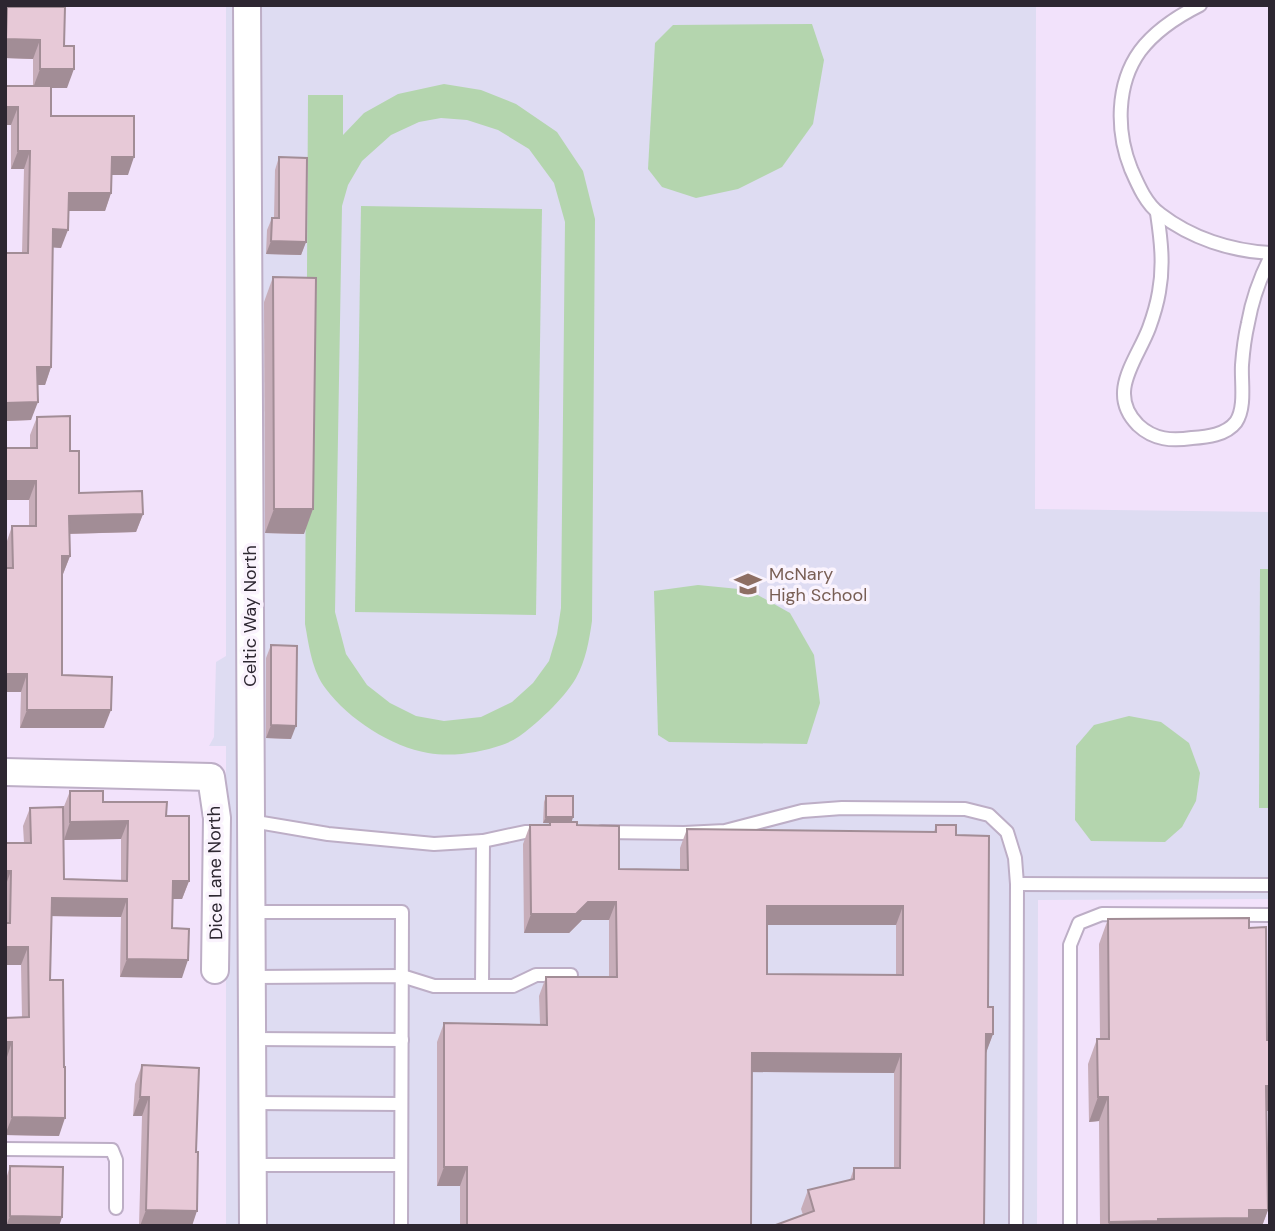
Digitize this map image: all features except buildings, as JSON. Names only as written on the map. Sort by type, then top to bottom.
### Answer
[{"type":"street","name":"Celtic Way North","points":[[247,5],[253,1226]]},
{"type":"street","name":"Dice Lane North","points":[[5,772],[211,777],[217,818],[215,970]]},
{"type":"lane","points":[[1157,213],[1163,253],[1159,293],[1149,328],[1127,373],[1124,391],[1126,405],[1133,419],[1157,438],[1170,440],[1208,437],[1228,429],[1237,421],[1241,408],[1242,364],[1248,321],[1270,255],[1214,243],[1157,213],[1140,189],[1128,160],[1121,131],[1121,99],[1128,73],[1140,51],[1156,34],[1200,5]]},
{"type":"lane","points":[[592,832],[725,831],[802,811],[842,808],[965,809],[989,815],[1007,832],[1015,858],[1017,884],[1016,1226]]},
{"type":"lane","points":[[251,821],[328,834],[433,844],[483,841],[525,832],[552,832]]},
{"type":"lane","points":[[482,986],[483,841]]},
{"type":"lane","points":[[1017,884],[1270,885]]},
{"type":"lane","points":[[251,912],[402,912],[401,1226]]},
{"type":"lane","points":[[1070,1226],[1070,945],[1079,923],[1102,914],[1270,915]]},
{"type":"lane","points":[[251,977],[402,976],[433,986],[513,986],[536,975],[571,975]]},
{"type":"lane","points":[[252,1039],[402,1040]]},
{"type":"lane","points":[[252,1103],[401,1104]]},
{"type":"lane","points":[[5,1149],[112,1150],[117,1160],[116,1208]]},
{"type":"lane","points":[[252,1165],[401,1165]]},
{"type":"shaded area","name":"McNary High School","points":[[226,5],[1036,5],[1035,509],[1270,512],[1270,899],[1038,900],[1037,1226],[226,1226],[226,746],[209,746],[214,737],[216,662],[226,656]]},
{"type":"green space","points":[[812,24],[824,60],[813,124],[782,167],[738,189],[696,198],[662,187],[648,169],[655,43],[673,25]]},
{"type":"green space","points":[[444,84],[481,90],[516,104],[557,132],[583,171],[595,219],[592,621],[587,650],[570,687],[533,725],[502,745],[465,754],[446,755],[414,750],[386,738],[358,721],[335,700],[321,682],[312,658],[305,624],[308,95],[343,95],[343,135],[364,113],[398,94]],"holes":[[[441,118],[467,120],[498,130],[529,149],[554,183],[565,222],[561,608],[549,661],[533,683],[512,702],[481,717],[444,721],[416,716],[390,703],[367,685],[346,654],[335,612],[342,206],[348,185],[362,161],[391,135],[419,122]]]},
{"type":"green space","points":[[361,206],[542,209],[536,615],[355,612]]},
{"type":"green space","points":[[1260,569],[1270,569],[1270,808],[1259,808]]},
{"type":"green space","points":[[698,585],[749,590],[790,613],[814,655],[820,703],[807,744],[669,742],[658,735],[654,591]]},
{"type":"green space","points":[[1129,716],[1161,722],[1189,743],[1200,773],[1196,801],[1182,827],[1165,842],[1091,841],[1075,820],[1076,746],[1094,725]]},
{"type":"place","name":"McNary High School","points":[[748,584]]}]
